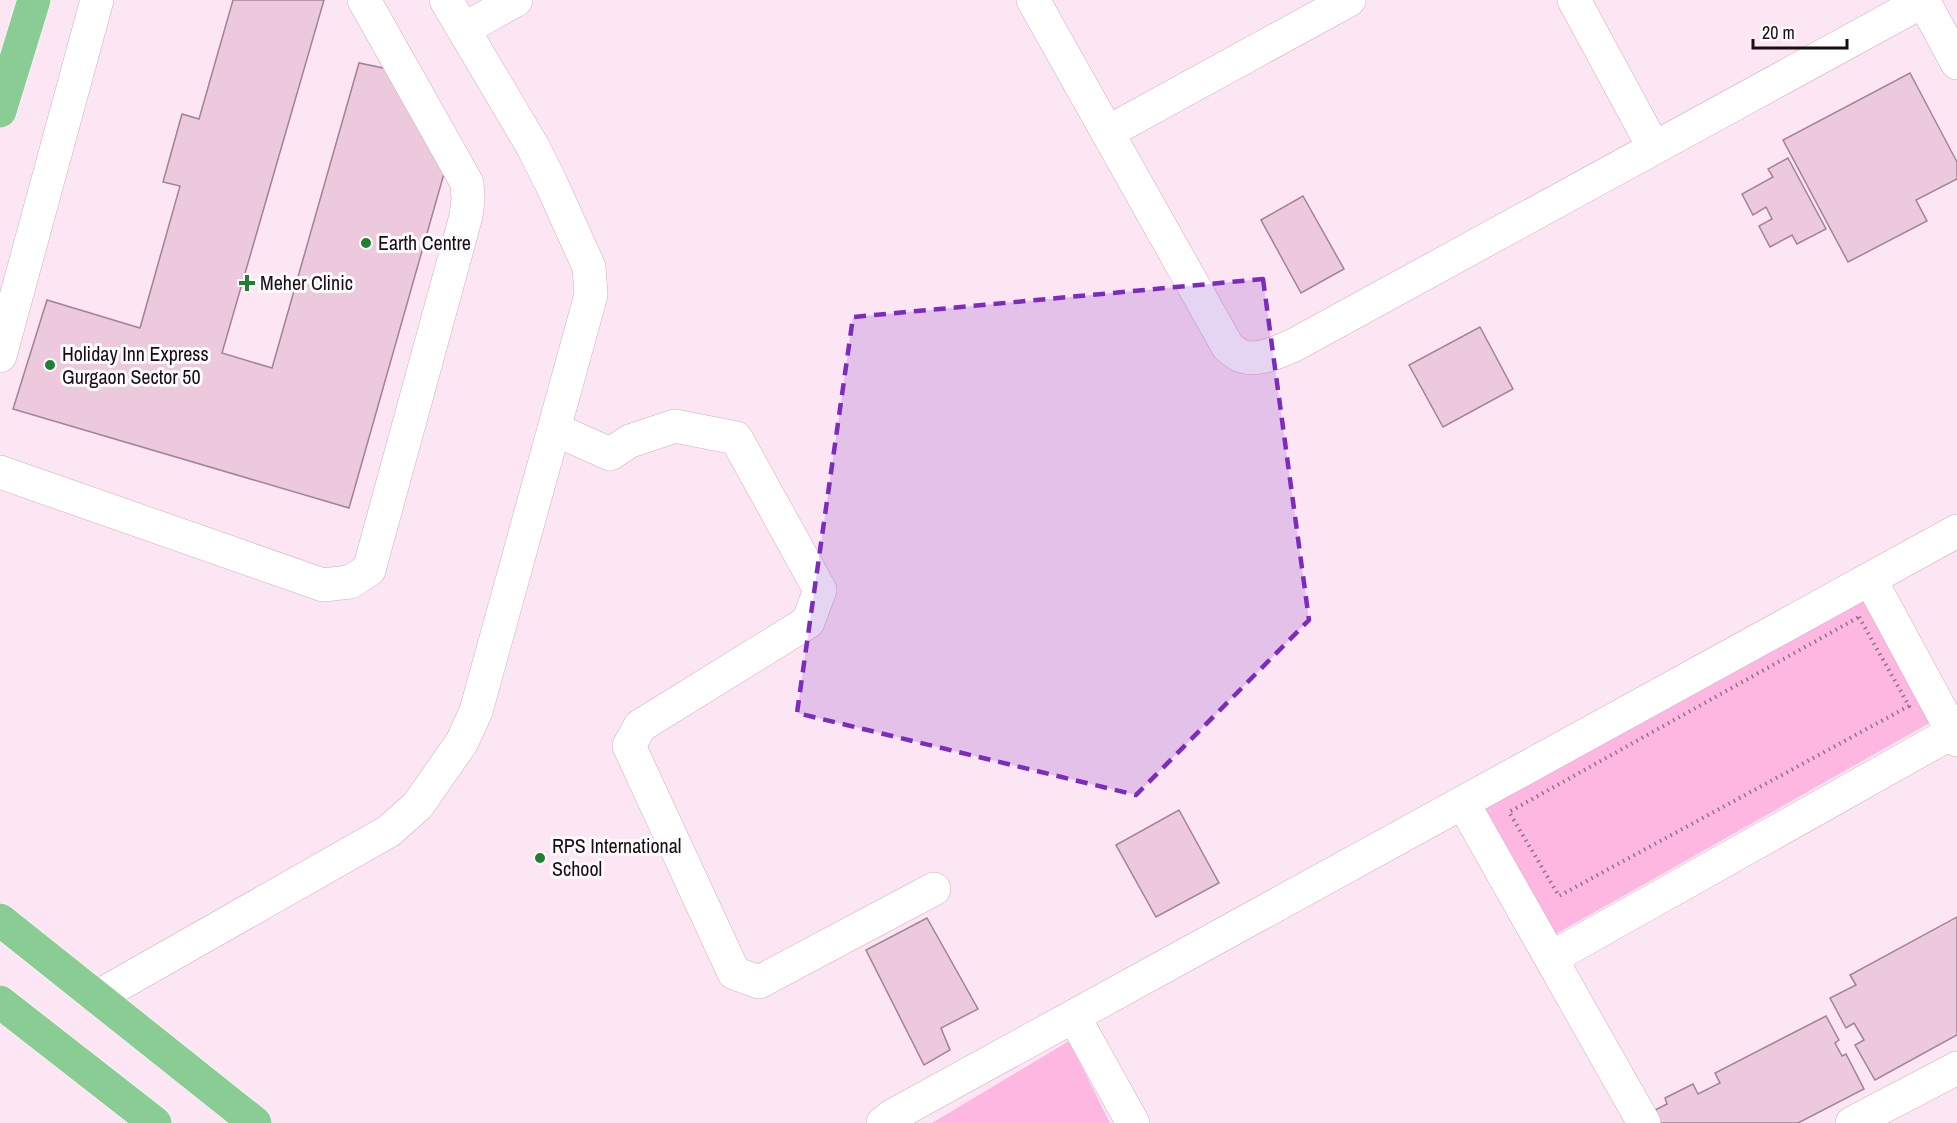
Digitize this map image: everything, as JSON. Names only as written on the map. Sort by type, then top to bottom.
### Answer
[{"type":"main road","points":[[0,111],[5,71],[34,0]]},
{"type":"main road","points":[[0,920],[255,1123]]},
{"type":"main road","points":[[0,1002],[155,1123]]},
{"type":"street","points":[[0,356],[97,0]]},
{"type":"street","points":[[0,472],[323,585],[350,582],[369,570],[466,216],[468,200],[467,183],[364,0]]},
{"type":"street","points":[[97,997],[388,831],[418,805],[462,742],[476,711],[591,295],[589,267],[533,147],[446,0]]},
{"type":"street","points":[[464,29],[516,0]]},
{"type":"street","points":[[1033,0],[1228,347],[1241,356],[1258,357],[1274,354],[1294,345],[1923,1],[1957,63]]},
{"type":"street","points":[[1107,132],[1349,0]]},
{"type":"street","points":[[1574,0],[1654,148]]},
{"type":"street","points":[[554,429],[610,454],[630,441],[675,426],[736,438],[820,590],[808,622],[640,726],[629,746],[734,973],[759,982],[934,889]]},
{"type":"street","points":[[883,1123],[1957,531]]},
{"type":"street","points":[[1551,958],[1955,736],[1870,579]]},
{"type":"street","points":[[1463,803],[1644,1123]]},
{"type":"street","points":[[1074,1017],[1133,1123]]},
{"type":"street","points":[[1852,1123],[1957,1068]]},
{"type":"path","points":[[1859,617],[1909,706],[1559,896],[1509,812],[1859,617]]},
{"type":"highlighted area","points":[[1263,279],[1309,620],[1136,795],[797,713],[853,317]]},
{"type":"shaded area","points":[[1862,593],[1933,721],[1554,935],[1483,806]]},
{"type":"shaded area","points":[[1069,1041],[1110,1123],[932,1123]]},
{"type":"building","name":"Earth Centre","points":[[233,0],[324,0],[222,353],[272,368],[359,63],[388,69],[445,170],[349,508],[13,409],[47,300],[140,328],[180,186],[163,182],[182,114],[199,119]]},
{"type":"building","points":[[1910,73],[1957,162],[1957,179],[1916,200],[1927,221],[1848,262],[1783,140]]},
{"type":"building","points":[[1788,158],[1826,229],[1797,244],[1792,235],[1770,247],[1759,226],[1772,219],[1766,207],[1753,215],[1742,194],[1773,177],[1768,169]]},
{"type":"building","points":[[1303,196],[1344,269],[1301,293],[1261,220]]},
{"type":"building","points":[[1480,327],[1513,389],[1443,427],[1409,365]]},
{"type":"building","points":[[1179,810],[1219,883],[1156,917],[1116,845]]},
{"type":"building","points":[[1957,917],[1957,1035],[1875,1080],[1855,1045],[1864,1040],[1854,1023],[1846,1028],[1830,998],[1856,985],[1850,975]]},
{"type":"building","points":[[927,918],[978,1009],[941,1028],[950,1050],[924,1065],[866,950]]},
{"type":"building","points":[[1826,1016],[1839,1040],[1835,1043],[1842,1056],[1846,1054],[1864,1089],[1798,1123],[1651,1123],[1647,1114],[1667,1104],[1665,1098],[1693,1084],[1698,1094],[1720,1083],[1715,1073]]},
{"type":"place","name":"Earth Centre","points":[[366,243]]},
{"type":"place","name":"Meher Clinic","points":[[247,283]]},
{"type":"place","name":"Holiday Inn Express Gurgaon Sector 50","points":[[50,365]]},
{"type":"place","name":"RPS International School","points":[[540,858]]}]
